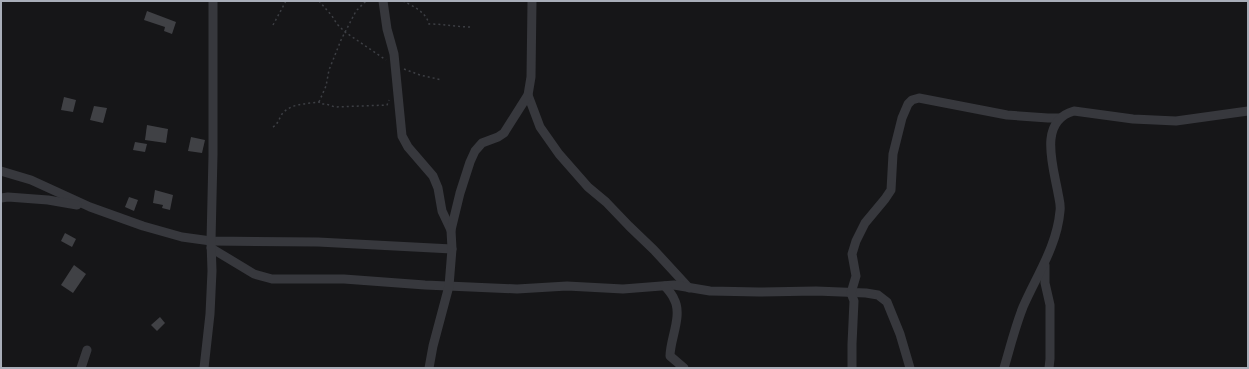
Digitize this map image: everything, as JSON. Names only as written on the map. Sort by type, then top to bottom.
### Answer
[{"type":"street","points":[[204,368],[210,314],[212,270],[211,244],[214,155],[213,1]]},
{"type":"street","points":[[383,1],[387,29],[396,66],[402,136],[408,147],[432,176],[438,188],[442,211],[451,230]]},
{"type":"street","points":[[429,368],[433,346],[449,286],[452,249],[451,230],[460,193],[470,162],[475,151],[482,143],[504,132],[528,95],[531,77],[532,1]]},
{"type":"street","points":[[528,95],[540,127],[559,154],[588,187],[606,202],[628,226],[654,250],[689,288]]},
{"type":"street","points":[[852,368],[854,301],[851,293],[856,276],[852,254],[856,241],[865,223],[891,190],[893,154],[902,118],[908,104],[912,100],[919,98],[1007,115],[1059,118]]},
{"type":"street","points":[[1004,368],[1017,322],[1045,264],[1059,223],[1061,208],[1051,158],[1050,139],[1055,124],[1059,118],[1074,110],[1133,119],[1176,121],[1248,110]]},
{"type":"street","points":[[1,171],[31,180],[90,207],[143,226],[211,244],[318,242],[452,249]]},
{"type":"street","points":[[1,198],[8,197],[48,200],[90,207]]},
{"type":"street","points":[[211,244],[254,274],[272,279],[344,279],[517,289],[567,286],[623,289],[674,285],[710,291],[816,291],[866,293],[878,295],[887,302],[900,334],[910,368]]},
{"type":"street","points":[[1045,264],[1045,283],[1050,305],[1049,368]]},
{"type":"street","points":[[664,286],[675,300],[677,316],[670,348],[670,356],[684,368]]},
{"type":"street","points":[[81,368],[87,350]]},
{"type":"path","points":[[273,25],[286,1]]},
{"type":"path","points":[[319,1],[345,32],[396,66],[420,75],[442,80]]},
{"type":"path","points":[[319,102],[326,86],[329,70],[345,32],[356,11],[366,1]]},
{"type":"path","points":[[403,1],[419,10],[430,24],[471,27]]},
{"type":"path","points":[[273,127],[276,125],[282,114],[289,108],[297,105],[319,102],[321,104],[335,107],[387,105],[391,95]]},
{"type":"building","points":[[147,11],[176,22],[172,34],[164,31],[165,27],[144,20]]},
{"type":"building","points":[[64,97],[76,100],[73,112],[61,110]]},
{"type":"building","points":[[94,106],[107,108],[103,123],[90,120]]},
{"type":"building","points":[[147,125],[168,129],[166,143],[145,140]]},
{"type":"building","points":[[191,137],[205,140],[202,153],[188,151]]},
{"type":"building","points":[[135,142],[147,144],[145,152],[133,150]]},
{"type":"building","points":[[155,190],[173,195],[170,210],[162,208],[163,205],[153,203]]},
{"type":"building","points":[[129,197],[138,200],[134,211],[125,207]]},
{"type":"building","points":[[65,233],[76,239],[72,247],[61,241]]},
{"type":"building","points":[[74,265],[86,274],[73,293],[61,285]]},
{"type":"building","points":[[160,317],[165,323],[157,331],[151,325]]}]
